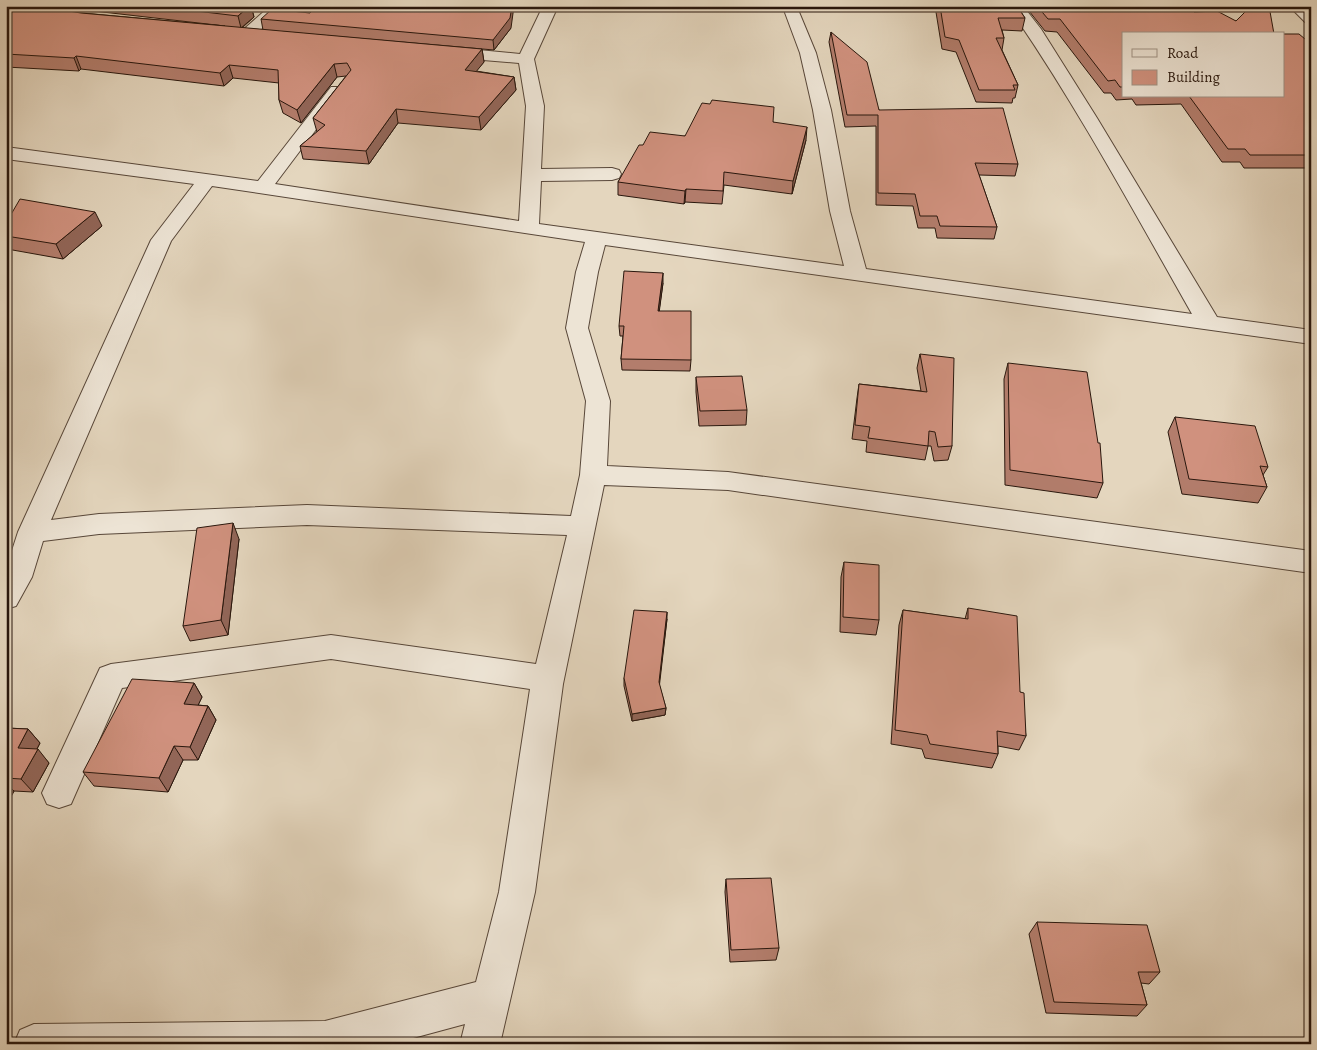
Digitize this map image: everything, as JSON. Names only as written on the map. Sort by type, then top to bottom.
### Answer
[{"type":"street","points":[[246,34],[279,6]]},
{"type":"street","points":[[529,228],[535,106],[526,59],[551,6]]},
{"type":"street","points":[[802,6],[791,10],[808,53],[822,110],[840,211],[857,274]]},
{"type":"street","points":[[1016,6],[1033,29],[1088,118],[1210,323]]},
{"type":"street","points":[[1296,6],[1311,20]]},
{"type":"street","points":[[203,31],[266,36]]},
{"type":"street","points":[[432,51],[526,59]]},
{"type":"street","points":[[263,188],[344,82]]},
{"type":"street","points":[[6,153],[263,188],[597,238],[1311,337]]},
{"type":"street","points":[[531,175],[612,174]]},
{"type":"street","points":[[6,598],[18,577],[32,532],[161,240],[207,180]]},
{"type":"street","points":[[480,1044],[517,892],[548,678],[593,475],[598,401],[577,328],[587,272],[597,238]]},
{"type":"street","points":[[593,475],[728,481],[1311,562]]},
{"type":"street","points":[[32,532],[99,524],[307,515],[582,526]]},
{"type":"street","points":[[59,793],[111,677],[331,647],[548,678]]},
{"type":"street","points":[[34,1044],[325,1041],[491,998]]},
{"type":"building","points":[[6,6],[38,6],[81,13],[482,49],[465,70],[514,77],[479,117],[396,109],[366,151],[300,146],[325,125],[313,118],[351,70],[347,63],[334,64],[297,110],[279,100],[278,70],[229,65],[220,73],[76,56],[74,58],[6,54]]},
{"type":"building","points":[[154,6],[249,6],[238,16]]},
{"type":"building","points":[[316,6],[512,6],[510,18],[493,40],[261,19],[272,9],[310,13]]},
{"type":"building","points":[[940,6],[1017,6],[1025,18],[998,18],[1004,38],[996,38],[1018,85],[1013,85],[1015,90],[979,90],[959,40],[945,37]]},
{"type":"building","points":[[1037,6],[1189,6],[1194,12],[1217,11],[1236,21],[1251,6],[1269,6],[1274,32],[1122,32],[1122,87],[1120,87],[1115,80],[1108,81],[1060,19],[1048,19]]},
{"type":"building","points":[[831,32],[867,62],[879,110],[1003,108],[1018,164],[975,163],[997,227],[940,226],[937,216],[920,216],[915,194],[878,193],[878,115],[847,115]]},
{"type":"building","points":[[1284,34],[1299,34],[1311,44],[1311,155],[1250,155],[1245,149],[1228,149],[1190,98],[1284,98]]},
{"type":"building","points":[[712,100],[774,107],[773,122],[807,127],[793,181],[724,172],[723,191],[686,189],[685,191],[618,182],[639,145],[643,145],[650,132],[685,136],[702,103],[710,104]]},
{"type":"building","points":[[20,199],[95,212],[56,244],[6,236],[6,223]]},
{"type":"building","points":[[624,271],[663,273],[658,311],[691,311],[691,360],[621,359],[624,326],[619,326]]},
{"type":"building","points":[[920,354],[954,358],[952,446],[938,447],[935,432],[929,431],[928,446],[868,438],[870,427],[855,425],[859,384],[927,392]]},
{"type":"building","points":[[1008,363],[1087,372],[1098,443],[1100,443],[1103,483],[1010,470]]},
{"type":"building","points":[[742,376],[747,410],[700,411],[696,377]]},
{"type":"building","points":[[1175,417],[1255,426],[1268,467],[1260,466],[1267,487],[1189,479]]},
{"type":"building","points":[[233,523],[221,620],[183,626],[197,528]]},
{"type":"building","points":[[844,562],[879,565],[879,620],[843,617]]},
{"type":"building","points":[[968,608],[1017,616],[1020,692],[1024,693],[1026,736],[997,731],[998,754],[930,744],[927,735],[895,730],[903,610],[968,619]]},
{"type":"building","points":[[634,610],[667,612],[659,682],[666,708],[632,714],[624,678]]},
{"type":"building","points":[[132,679],[194,683],[184,704],[208,706],[190,747],[174,746],[159,778],[83,772]]},
{"type":"building","points":[[6,728],[28,729],[18,748],[38,749],[21,779],[6,778]]},
{"type":"building","points":[[771,878],[779,948],[731,950],[726,879]]},
{"type":"building","points":[[1037,922],[1147,925],[1160,972],[1138,972],[1147,1005],[1054,1002]]}]
